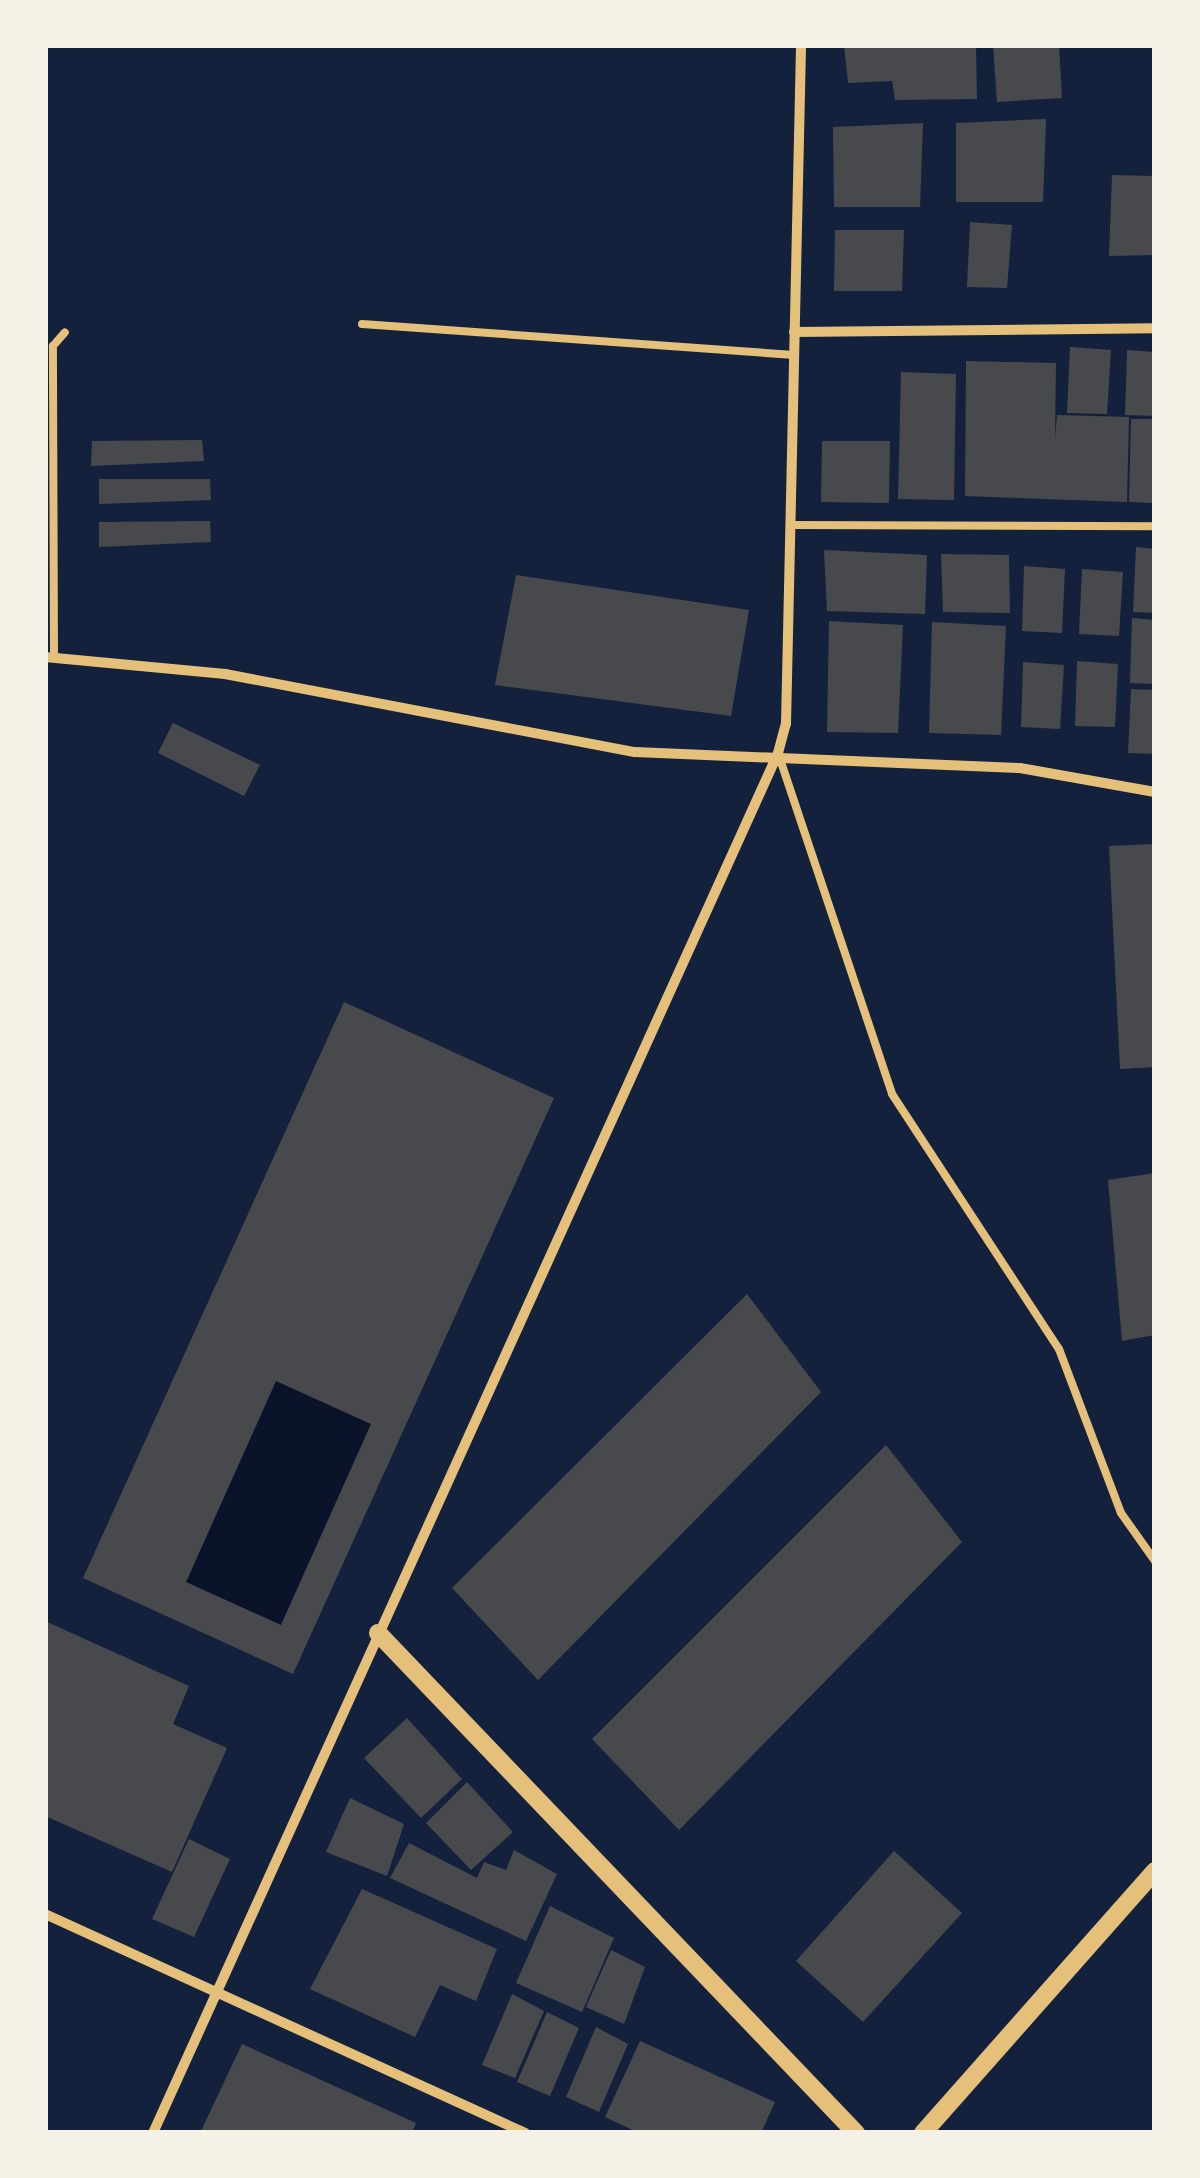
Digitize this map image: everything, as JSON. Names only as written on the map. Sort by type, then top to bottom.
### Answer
[{"type":"street","points":[[152,2133],[778,753],[786,724],[801,45]]},
{"type":"street","points":[[794,332],[1155,328]]},
{"type":"street","points":[[50,657],[225,674],[634,752],[778,753],[1020,768],[1155,792]]},
{"type":"street","points":[[378,1633],[856,2133]]},
{"type":"street","points":[[923,2133],[1155,1871]]},
{"type":"street","points":[[45,1914],[525,2133]]},
{"type":"lane","points":[[362,324],[794,356]]},
{"type":"lane","points":[[50,657],[53,346],[65,332]]},
{"type":"lane","points":[[790,525],[1155,526]]},
{"type":"lane","points":[[778,753],[892,1094],[1060,1349],[1121,1513],[1155,1561]]},
{"type":"water","points":[[276,1381],[371,1424],[281,1625],[186,1582]]},
{"type":"building","points":[[844,45],[976,45],[977,99],[895,100],[892,81],[848,83]]},
{"type":"building","points":[[993,45],[1059,45],[1062,98],[997,102]]},
{"type":"building","points":[[1046,119],[1043,202],[956,202],[956,123]]},
{"type":"building","points":[[923,123],[920,207],[834,207],[833,127]]},
{"type":"building","points":[[1112,175],[1155,176],[1155,255],[1109,256]]},
{"type":"building","points":[[970,222],[1012,225],[1007,288],[967,287]]},
{"type":"building","points":[[835,230],[904,230],[902,291],[834,291]]},
{"type":"building","points":[[1070,347],[1111,350],[1107,414],[1067,413]]},
{"type":"building","points":[[1127,350],[1155,352],[1155,416],[1125,415]]},
{"type":"building","points":[[966,361],[1056,363],[1055,438],[1057,415],[1129,417],[1127,502],[965,496]]},
{"type":"building","points":[[901,372],[956,374],[954,500],[898,499]]},
{"type":"building","points":[[1131,419],[1155,419],[1155,503],[1129,502]]},
{"type":"building","points":[[202,440],[204,461],[91,466],[92,441]]},
{"type":"building","points":[[822,441],[890,441],[889,503],[821,502]]},
{"type":"building","points":[[99,479],[210,479],[211,500],[99,504]]},
{"type":"building","points":[[210,521],[211,542],[99,547],[99,522]]},
{"type":"building","points":[[1136,547],[1155,549],[1155,613],[1133,612]]},
{"type":"building","points":[[824,550],[927,555],[925,614],[827,611]]},
{"type":"building","points":[[941,554],[1009,555],[1010,613],[943,612]]},
{"type":"building","points":[[1024,566],[1065,569],[1062,633],[1022,631]]},
{"type":"building","points":[[1082,569],[1123,572],[1119,636],[1079,634]]},
{"type":"building","points":[[516,575],[749,610],[731,716],[495,685]]},
{"type":"building","points":[[1132,618],[1155,620],[1155,684],[1130,683]]},
{"type":"building","points":[[829,621],[903,625],[898,733],[827,732]]},
{"type":"building","points":[[932,622],[1006,626],[1001,735],[929,733]]},
{"type":"building","points":[[1077,661],[1118,664],[1115,727],[1075,726]]},
{"type":"building","points":[[1023,662],[1064,665],[1060,729],[1021,727]]},
{"type":"building","points":[[1131,689],[1155,690],[1155,754],[1128,753]]},
{"type":"building","points":[[173,723],[260,765],[244,796],[158,753]]},
{"type":"building","points":[[1155,844],[1155,1067],[1120,1069],[1109,846]]},
{"type":"building","points":[[344,1002],[554,1098],[293,1674],[83,1578]],"holes":[[[276,1381],[371,1424],[281,1625],[186,1582]]]},
{"type":"building","points":[[1155,1173],[1155,1335],[1122,1341],[1108,1180]]},
{"type":"building","points":[[747,1294],[821,1392],[538,1680],[452,1588]]},
{"type":"building","points":[[886,1445],[962,1542],[679,1830],[592,1739]]},
{"type":"building","points":[[45,1621],[189,1686],[173,1724],[227,1748],[172,1872],[45,1816]]},
{"type":"building","points":[[407,1718],[462,1779],[421,1818],[364,1758]]},
{"type":"building","points":[[467,1782],[513,1832],[471,1870],[426,1823]]},
{"type":"building","points":[[350,1798],[404,1824],[387,1876],[326,1852]]},
{"type":"building","points":[[189,1839],[230,1859],[194,1937],[152,1919]]},
{"type":"building","points":[[409,1843],[477,1878],[484,1862],[506,1870],[514,1850],[557,1874],[526,1941],[390,1878]]},
{"type":"building","points":[[894,1851],[962,1913],[863,2022],[796,1961]]},
{"type":"building","points":[[362,1889],[497,1949],[476,2001],[440,1985],[415,2037],[310,1989]]},
{"type":"building","points":[[550,1906],[614,1938],[582,2012],[516,1983]]},
{"type":"building","points":[[611,1950],[645,1967],[624,2024],[586,2007]]},
{"type":"building","points":[[512,1994],[544,2011],[515,2078],[482,2065]]},
{"type":"building","points":[[547,2012],[579,2028],[550,2096],[517,2082]]},
{"type":"building","points":[[596,2027],[628,2044],[599,2112],[566,2097]]},
{"type":"building","points":[[640,2041],[775,2102],[761,2133],[639,2133],[605,2117]]},
{"type":"building","points":[[242,2044],[416,2123],[412,2133],[200,2133]]}]
